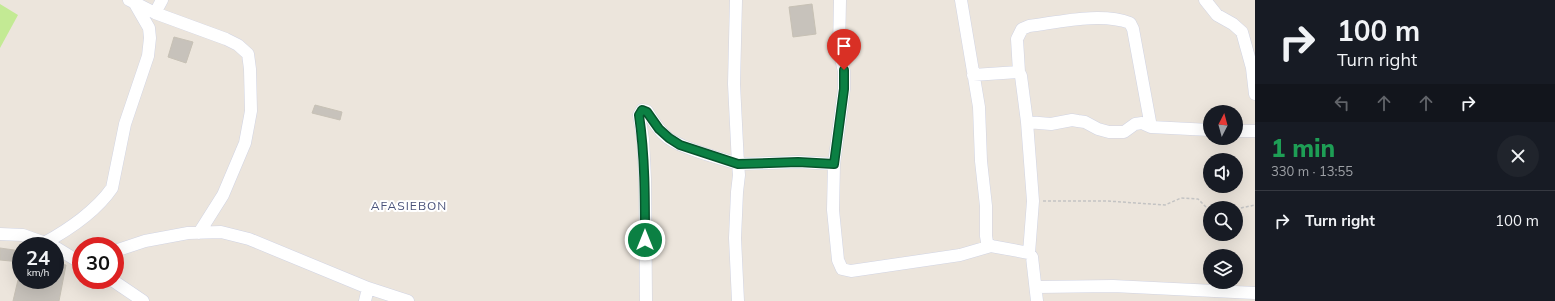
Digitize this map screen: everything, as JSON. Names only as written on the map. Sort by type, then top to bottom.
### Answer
[{"type":"street","points":[[155,13],[162,0]]},
{"type":"street","points":[[736,0],[734,84],[739,175],[735,238],[738,301]]},
{"type":"street","points":[[840,0],[839,50],[844,70],[844,89],[834,164],[833,210],[838,260],[842,269],[851,271],[960,255],[991,246],[1029,253]]},
{"type":"street","points":[[961,0],[979,107],[981,161],[986,206],[986,236],[987,242],[991,246]]},
{"type":"street","points":[[1205,0],[1217,15],[1233,24],[1242,32],[1252,68],[1255,94]]},
{"type":"street","points":[[132,1],[155,13],[226,39],[238,45],[248,54],[250,69],[251,111],[245,143],[223,195],[199,233]]},
{"type":"street","points":[[59,237],[107,196],[112,188],[125,124],[148,56],[150,38],[149,28],[132,1]]},
{"type":"street","points":[[149,28],[167,17]]},
{"type":"street","points":[[1037,301],[1032,258],[1029,253],[1033,201],[1027,122],[1021,76],[1019,72],[1017,39],[1022,29],[1029,26],[1084,19],[1111,18],[1130,23],[1133,29],[1151,127]]},
{"type":"street","points":[[973,75],[1019,72]]},
{"type":"street","points":[[646,301],[645,179],[640,112],[642,110],[647,112],[659,129],[680,145],[738,164],[798,162],[834,164]]},
{"type":"street","points":[[1027,122],[1051,124],[1072,120],[1085,122],[1098,130],[1109,132],[1124,132],[1134,124],[1142,123],[1151,127],[1203,130]]},
{"type":"street","points":[[1243,131],[1255,131]]},
{"type":"street","points":[[124,248],[145,241],[188,233],[221,232],[249,239],[368,288],[408,301]]},
{"type":"street","points":[[0,234],[23,235],[29,237]]},
{"type":"street","points":[[1036,287],[1113,286],[1255,293]]},
{"type":"street","points":[[124,288],[143,301]]},
{"type":"street","points":[[365,301],[368,288]]},
{"type":"path","points":[[1033,201],[1107,201],[1165,205],[1181,198],[1198,199],[1203,204]]},
{"type":"path","points":[[1243,208],[1255,205]]},
{"type":"green space","points":[[0,4],[18,15],[0,48]]},
{"type":"building","points":[[812,4],[816,34],[793,37],[789,7]]},
{"type":"building","points":[[174,37],[193,42],[186,63],[168,57]]},
{"type":"building","points":[[315,105],[342,112],[340,120],[312,113]]},
{"type":"building","points":[[0,248],[12,250],[12,261],[0,260]]},
{"type":"building","points":[[64,265],[66,265],[64,275]]},
{"type":"building","points":[[16,289],[61,289],[59,301],[13,301]]},
{"type":"district","name":"AFASIEBON","points":[[409,205]]},
{"type":"route","points":[[645,240],[645,179],[639,115],[642,110],[647,112],[659,129],[680,145],[738,164],[751,165],[798,162],[834,164],[844,89],[844,70]]}]
